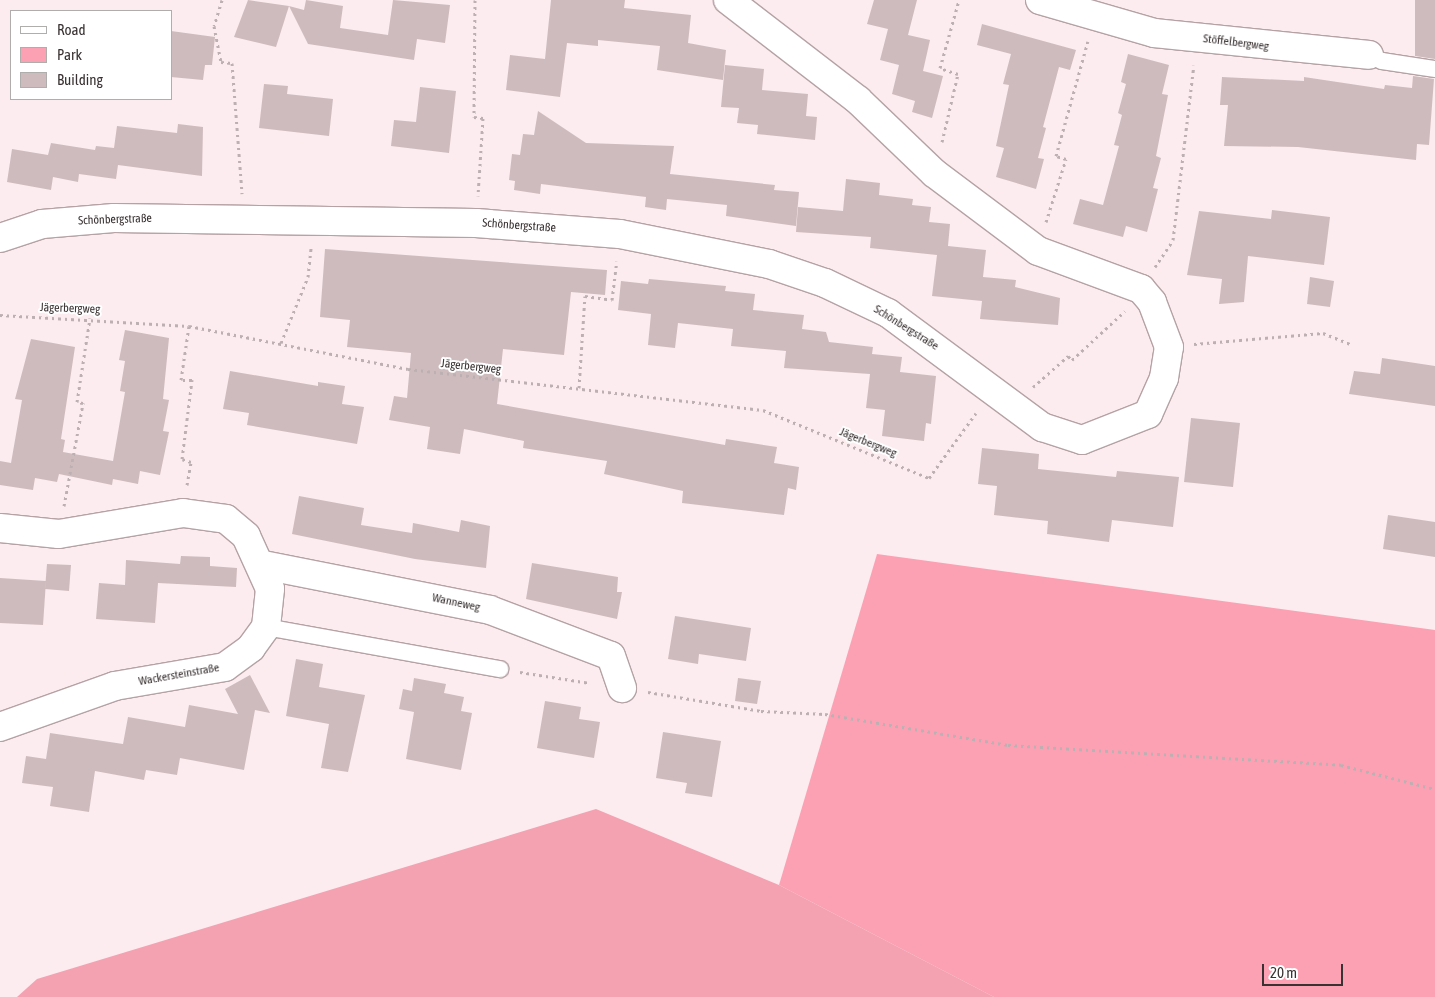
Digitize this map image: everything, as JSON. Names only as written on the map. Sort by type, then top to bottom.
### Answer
[{"type":"street","points":[[728,0],[858,100],[934,173],[1038,251],[1142,289]]},
{"type":"street","name":"Stöffelbergweg","points":[[1040,0],[1094,19],[1197,38],[1369,55]]},
{"type":"street","name":"Schönbergstraße","points":[[0,238],[42,224],[105,218],[476,223],[620,234],[769,264],[825,283],[888,314],[1042,427],[1082,440],[1111,433],[1148,414],[1164,378],[1169,347],[1152,302],[1142,289]]},
{"type":"street","name":"Wackersteinstraße","points":[[0,528],[59,534],[182,513],[226,518],[246,536],[263,565],[270,589],[266,627],[251,648],[225,667],[115,686],[0,727]]},
{"type":"street","name":"Wanneweg","points":[[263,565],[490,610],[611,656],[622,688]]},
{"type":"lane","name":"Stöffelbergweg","points":[[1369,55],[1382,62],[1435,70]]},
{"type":"lane","points":[[266,627],[500,669]]},
{"type":"path","points":[[222,0],[214,26],[221,62],[232,62],[243,219]]},
{"type":"path","points":[[475,0],[474,117],[483,118],[476,223]]},
{"type":"path","points":[[934,173],[958,74],[940,68],[959,0]]},
{"type":"path","points":[[1038,251],[1066,158],[1056,156],[1094,19]]},
{"type":"path","points":[[1002,398],[1068,356],[1072,360],[1130,306],[1173,240],[1197,38]]},
{"type":"path","points":[[281,344],[308,277],[314,220]]},
{"type":"path","points":[[579,388],[585,296],[612,300],[620,234]]},
{"type":"path","name":"Jägerbergweg","points":[[0,315],[90,318],[189,326],[408,370],[764,410],[929,478],[1002,398]]},
{"type":"path","points":[[59,534],[83,404],[76,402],[90,318]]},
{"type":"path","points":[[182,513],[191,462],[182,459],[192,380],[182,380],[189,326]]},
{"type":"path","points":[[1169,347],[1323,333],[1352,345]]},
{"type":"path","points":[[500,669],[761,711],[825,714],[1008,745],[1342,765],[1435,788]]},
{"type":"green space","points":[[877,554],[1435,630],[1435,997],[994,997],[779,885]]},
{"type":"shaded area","points":[[596,809],[779,885],[994,997],[17,997],[37,979]]},
{"type":"building","points":[[248,0],[289,6],[276,47],[234,37]]},
{"type":"building","points":[[306,0],[343,6],[340,28],[388,35],[393,0],[450,5],[445,43],[417,39],[414,60],[308,44],[289,6],[304,10]]},
{"type":"building","points":[[551,0],[625,0],[624,8],[691,15],[688,43],[726,50],[723,80],[657,70],[660,46],[598,40],[598,46],[567,43],[560,97],[506,90],[510,55],[545,59]]},
{"type":"building","points":[[874,0],[917,0],[908,35],[930,40],[923,71],[943,76],[932,118],[912,112],[915,101],[892,94],[899,65],[880,60],[888,29],[867,24]]},
{"type":"building","points":[[1415,0],[1435,0],[1435,59],[1415,56]]},
{"type":"building","points":[[982,24],[1076,50],[1070,70],[1059,67],[1043,127],[1046,128],[1038,158],[1044,159],[1036,189],[996,177],[1004,148],[996,146],[1009,85],[1003,84],[1011,54],[977,45]]},
{"type":"building","points":[[172,31],[215,37],[212,65],[205,65],[203,80],[172,77]]},
{"type":"building","points":[[1128,54],[1169,65],[1162,94],[1168,95],[1156,156],[1161,158],[1153,188],[1158,189],[1147,232],[1126,226],[1123,237],[1073,224],[1080,199],[1103,205],[1119,146],[1114,145],[1122,115],[1118,113],[1126,84],[1121,82]]},
{"type":"building","points":[[725,65],[764,69],[762,90],[808,94],[806,116],[817,117],[815,140],[757,134],[758,125],[737,123],[739,108],[721,107]]},
{"type":"building","points":[[1413,76],[1434,79],[1429,145],[1417,144],[1416,160],[1298,147],[1224,146],[1228,105],[1220,105],[1222,77],[1304,81],[1304,77],[1384,89],[1385,85],[1412,88]]},
{"type":"building","points":[[264,84],[288,86],[287,94],[333,99],[329,136],[259,128]]},
{"type":"building","points":[[420,87],[456,91],[449,153],[391,146],[394,120],[416,122]]},
{"type":"building","points":[[538,111],[586,143],[674,146],[670,174],[775,185],[774,190],[799,192],[796,226],[726,216],[727,205],[667,199],[666,210],[645,207],[646,197],[541,184],[540,194],[514,190],[515,181],[509,180],[512,154],[520,155],[523,134],[534,135]]},
{"type":"building","points":[[178,124],[203,127],[202,176],[118,165],[116,179],[79,174],[78,182],[53,177],[51,190],[7,182],[12,149],[48,155],[51,143],[95,150],[96,146],[114,148],[117,126],[177,133]]},
{"type":"building","points":[[846,179],[880,183],[879,195],[913,199],[912,205],[931,207],[929,222],[950,224],[948,246],[986,250],[983,277],[1016,280],[1015,287],[1060,298],[1058,325],[980,319],[982,301],[932,296],[937,255],[870,248],[871,237],[796,232],[798,207],[843,211]]},
{"type":"building","points":[[1272,210],[1330,217],[1324,265],[1248,256],[1244,302],[1219,304],[1222,279],[1187,275],[1199,211],[1271,219]]},
{"type":"building","points":[[325,249],[607,270],[605,295],[571,292],[564,355],[503,349],[497,404],[725,445],[726,439],[777,447],[774,463],[799,467],[796,490],[788,488],[784,515],[682,503],[683,491],[604,474],[607,461],[523,448],[524,441],[464,429],[460,454],[427,449],[430,427],[389,420],[394,396],[407,398],[411,353],[347,347],[350,320],[320,317]]},
{"type":"building","points":[[1310,277],[1334,281],[1330,307],[1307,304]]},
{"type":"building","points":[[649,279],[726,286],[725,291],[755,294],[753,310],[804,315],[802,329],[826,332],[829,342],[873,347],[872,354],[902,357],[900,372],[936,376],[931,424],[926,423],[924,441],[882,436],[885,410],[866,408],[870,374],[784,368],[786,351],[731,346],[733,329],[678,323],[675,348],[648,345],[651,314],[618,310],[621,281],[648,284]]},
{"type":"building","points":[[125,330],[169,338],[163,399],[169,400],[163,431],[169,432],[160,475],[140,471],[138,484],[113,479],[112,485],[59,474],[57,482],[35,478],[33,490],[0,485],[0,461],[11,463],[22,400],[15,399],[31,339],[75,347],[61,439],[65,440],[63,452],[113,461],[125,392],[120,391],[125,361],[119,360]]},
{"type":"building","points":[[1382,358],[1435,366],[1435,406],[1349,394],[1354,371],[1380,374]]},
{"type":"building","points":[[230,371],[318,386],[318,382],[345,386],[342,404],[364,407],[357,444],[247,425],[249,413],[223,409]]},
{"type":"building","points":[[1191,418],[1240,423],[1233,487],[1184,482]]},
{"type":"building","points":[[982,448],[1039,454],[1038,469],[1116,477],[1117,471],[1179,477],[1173,527],[1112,520],[1109,542],[1047,534],[1048,521],[994,515],[997,486],[978,484]]},
{"type":"building","points":[[299,496],[364,508],[361,525],[412,533],[413,523],[459,532],[461,520],[490,526],[486,568],[415,559],[292,534]]},
{"type":"building","points":[[1388,515],[1435,522],[1435,557],[1383,549]]},
{"type":"building","points":[[181,556],[210,557],[210,566],[237,568],[236,587],[158,583],[155,623],[96,619],[99,583],[125,585],[126,560],[180,564]]},
{"type":"building","points":[[532,563],[618,577],[617,592],[622,592],[617,619],[526,599]]},
{"type":"building","points":[[47,564],[71,565],[69,591],[45,589]]},
{"type":"building","points":[[0,578],[46,581],[43,625],[0,623]]},
{"type":"building","points":[[675,616],[751,628],[746,661],[699,654],[698,664],[668,659]]},
{"type":"building","points":[[296,659],[323,664],[319,687],[365,695],[348,772],[321,768],[329,724],[286,716]]},
{"type":"building","points":[[250,675],[270,713],[255,710],[244,770],[180,758],[177,775],[146,770],[144,780],[95,771],[89,812],[50,806],[53,787],[22,783],[26,756],[46,759],[50,733],[123,744],[128,717],[185,727],[189,705],[238,714],[225,689]]},
{"type":"building","points":[[414,678],[446,684],[444,693],[464,697],[461,711],[472,713],[461,770],[406,759],[414,712],[399,709],[403,689],[412,691]]},
{"type":"building","points":[[738,678],[761,681],[757,704],[735,701]]},
{"type":"building","points":[[545,701],[581,707],[579,719],[600,722],[594,758],[537,748]]},
{"type":"building","points":[[663,732],[721,741],[712,797],[685,793],[687,783],[656,778]]}]
